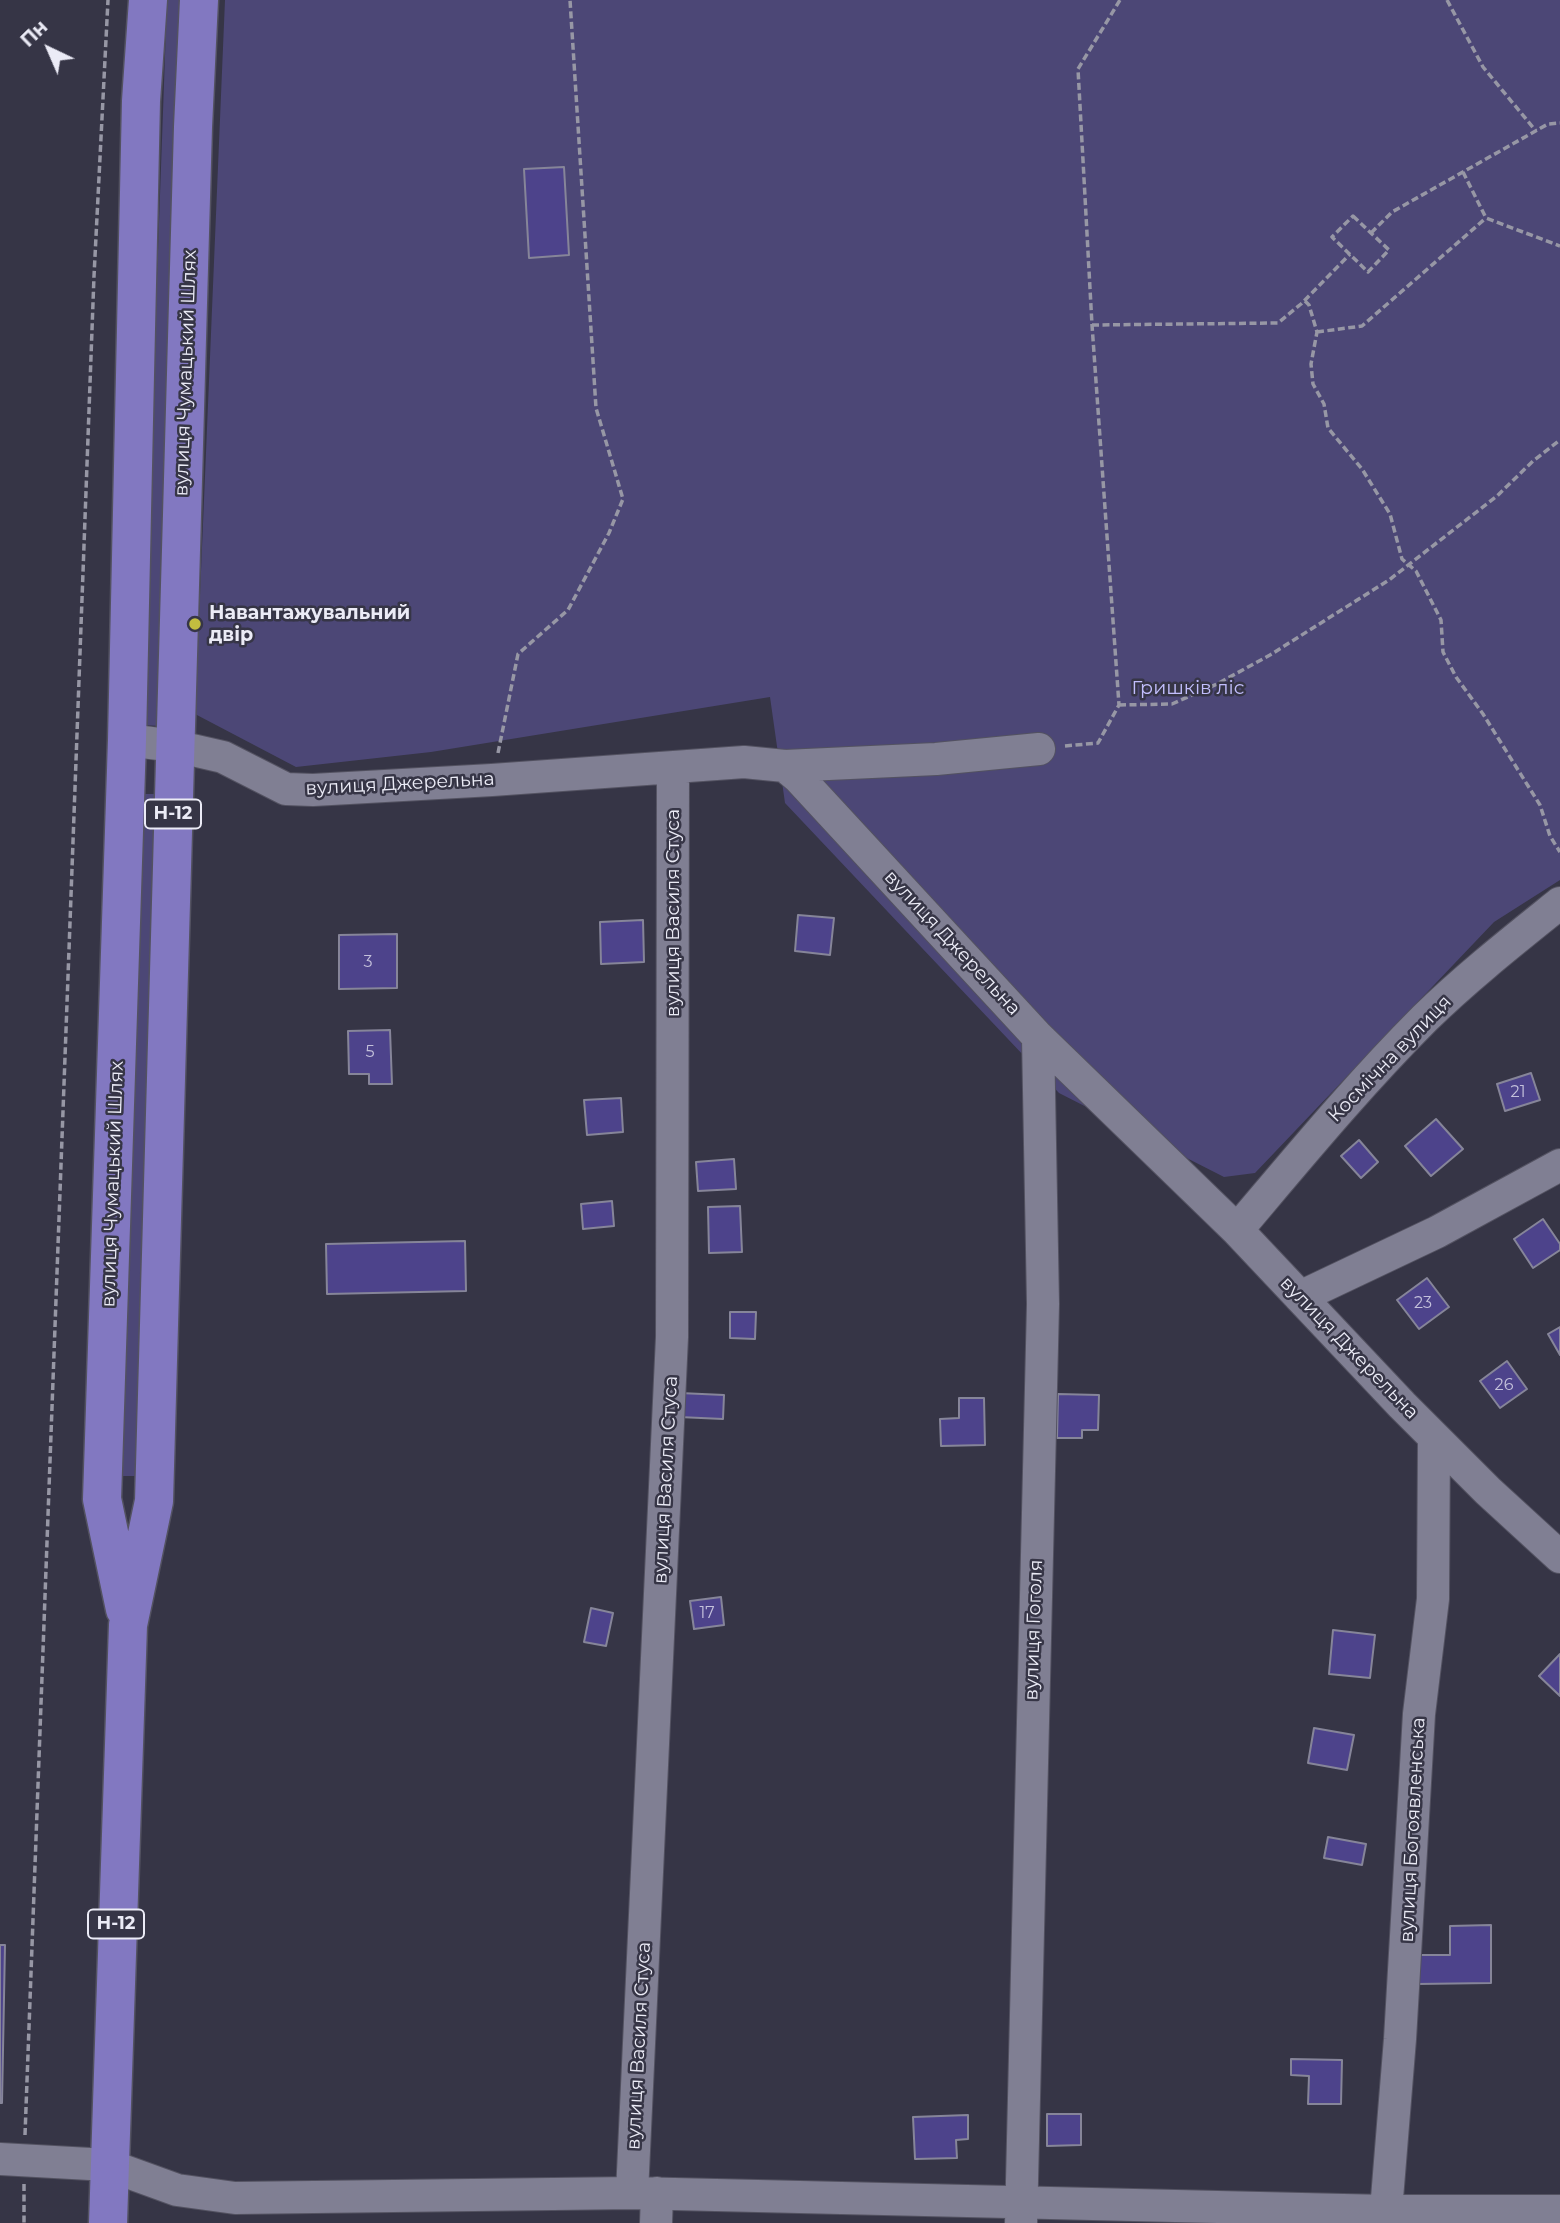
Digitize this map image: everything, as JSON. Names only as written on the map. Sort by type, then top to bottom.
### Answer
[{"type":"main road","name":"вулиця Чумацький Шлях","points":[[128,1625],[102,1499],[127,740],[141,101],[148,0]]},
{"type":"main road","name":"вулиця Чумацький Шлях","points":[[108,2223],[128,1625],[154,1501],[192,141],[199,0]]},
{"type":"street","points":[[127,740],[175,746]]},
{"type":"street","name":"вулиця Джерельна","points":[[175,746],[223,757],[286,789],[313,790],[744,762],[785,766],[824,804],[1038,1037],[1237,1230],[1488,1491],[1560,1557]]},
{"type":"street","points":[[785,766],[936,759],[1039,749]]},
{"type":"street","name":"вулиця Василя Стуса","points":[[649,2203],[672,1337],[674,767]]},
{"type":"street","name":"Космічна вулиця","points":[[1237,1230],[1354,1092],[1427,1016],[1560,903]]},
{"type":"street","name":"вулиця Гоголя","points":[[1021,2212],[1043,1304],[1038,1037]]},
{"type":"street","points":[[1300,1297],[1437,1232],[1560,1165]]},
{"type":"street","name":"вулиця Богоявленська","points":[[1385,2217],[1400,2039],[1419,1714],[1433,1599],[1434,1437]]},
{"type":"street","points":[[12,2159],[108,2165],[177,2190],[236,2199],[649,2203],[1385,2217],[1560,2211]]},
{"type":"path","points":[[24,2223],[12,2159],[108,0]]},
{"type":"path","points":[[492,780],[518,654],[568,610],[624,499],[596,408],[569,0]]},
{"type":"path","points":[[1039,749],[1098,743],[1119,705],[1092,325],[1078,69],[1120,0]]},
{"type":"path","points":[[1447,0],[1483,67],[1536,131]]},
{"type":"path","points":[[1371,233],[1392,212],[1548,124],[1560,124]]},
{"type":"path","points":[[1464,172],[1486,218],[1560,246]]},
{"type":"path","points":[[1353,216],[1389,250],[1368,272],[1350,254],[1332,237],[1353,216]]},
{"type":"path","points":[[1317,332],[1362,327],[1486,218]]},
{"type":"path","points":[[1092,325],[1278,323],[1305,301],[1350,254]]},
{"type":"path","points":[[1305,301],[1309,305],[1317,332],[1311,364],[1313,384],[1324,404],[1328,428],[1362,469],[1390,514],[1402,559],[1416,571],[1441,620],[1443,652],[1456,677],[1483,714],[1540,805],[1550,836],[1560,852]]},
{"type":"path","points":[[1119,705],[1171,704],[1217,684],[1270,655],[1389,580],[1497,496],[1533,461],[1560,440]]},
{"type":"green space","points":[[167,0],[186,0],[161,726],[141,725]]},
{"type":"green space","name":"Гришків ліс","points":[[225,0],[1560,0],[1560,880],[1494,922],[1255,1173],[1224,1177],[1059,1093],[785,803],[770,697],[431,752],[296,767],[195,714]]},
{"type":"green space","points":[[138,794],[157,794],[141,1476],[122,1476]]},
{"type":"building","points":[[564,167],[569,255],[529,258],[524,169]]},
{"type":"building","points":[[798,915],[834,918],[830,955],[795,951]]},
{"type":"building","points":[[643,920],[644,962],[601,964],[600,922]]},
{"type":"building","points":[[397,934],[397,988],[339,989],[339,935]]},
{"type":"building","points":[[390,1030],[392,1084],[369,1084],[369,1074],[349,1074],[348,1031]]},
{"type":"building","points":[[1531,1073],[1540,1100],[1505,1111],[1497,1084]]},
{"type":"building","points":[[621,1098],[623,1132],[587,1135],[584,1100]]},
{"type":"building","points":[[1436,1119],[1463,1149],[1431,1176],[1405,1146]]},
{"type":"building","points":[[1359,1140],[1378,1162],[1361,1178],[1341,1156]]},
{"type":"building","points":[[734,1159],[736,1189],[698,1191],[696,1162]]},
{"type":"building","points":[[612,1201],[614,1226],[583,1229],[581,1204]]},
{"type":"building","points":[[740,1206],[742,1252],[709,1253],[708,1207]]},
{"type":"building","points":[[1543,1219],[1560,1244],[1560,1250],[1533,1268],[1514,1239]]},
{"type":"building","points":[[465,1241],[466,1291],[327,1294],[326,1244]]},
{"type":"building","points":[[1427,1278],[1449,1307],[1419,1329],[1397,1300]]},
{"type":"building","points":[[730,1312],[756,1312],[755,1339],[730,1338]]},
{"type":"building","points":[[1560,1327],[1560,1355],[1548,1334]]},
{"type":"building","points":[[1507,1361],[1527,1389],[1500,1408],[1480,1381]]},
{"type":"building","points":[[680,1393],[724,1395],[723,1419],[679,1417]]},
{"type":"building","points":[[1058,1394],[1099,1395],[1098,1430],[1082,1430],[1082,1438],[1057,1438]]},
{"type":"building","points":[[959,1398],[984,1398],[985,1445],[941,1446],[940,1419],[959,1418]]},
{"type":"building","points":[[721,1597],[724,1625],[694,1629],[690,1601]]},
{"type":"building","points":[[591,1608],[613,1613],[606,1646],[584,1642]]},
{"type":"building","points":[[1333,1630],[1375,1635],[1370,1678],[1329,1674]]},
{"type":"building","points":[[1560,1654],[1560,1696],[1539,1676]]},
{"type":"building","points":[[1314,1728],[1354,1735],[1347,1770],[1308,1763]]},
{"type":"building","points":[[1328,1837],[1366,1844],[1362,1865],[1324,1858]]},
{"type":"building","points":[[1491,1925],[1491,1983],[1417,1984],[1417,1955],[1450,1955],[1450,1926]]},
{"type":"building","points":[[0,1945],[5,1945],[2,2103],[0,2103]]},
{"type":"building","points":[[1291,2059],[1342,2060],[1341,2104],[1308,2104],[1309,2076],[1291,2075]]},
{"type":"building","points":[[1047,2114],[1081,2114],[1081,2145],[1047,2146]]},
{"type":"building","points":[[968,2115],[968,2139],[956,2140],[957,2158],[915,2159],[913,2117]]},
{"type":"place","name":"Навантажувальний двір","points":[[195,624]]}]
